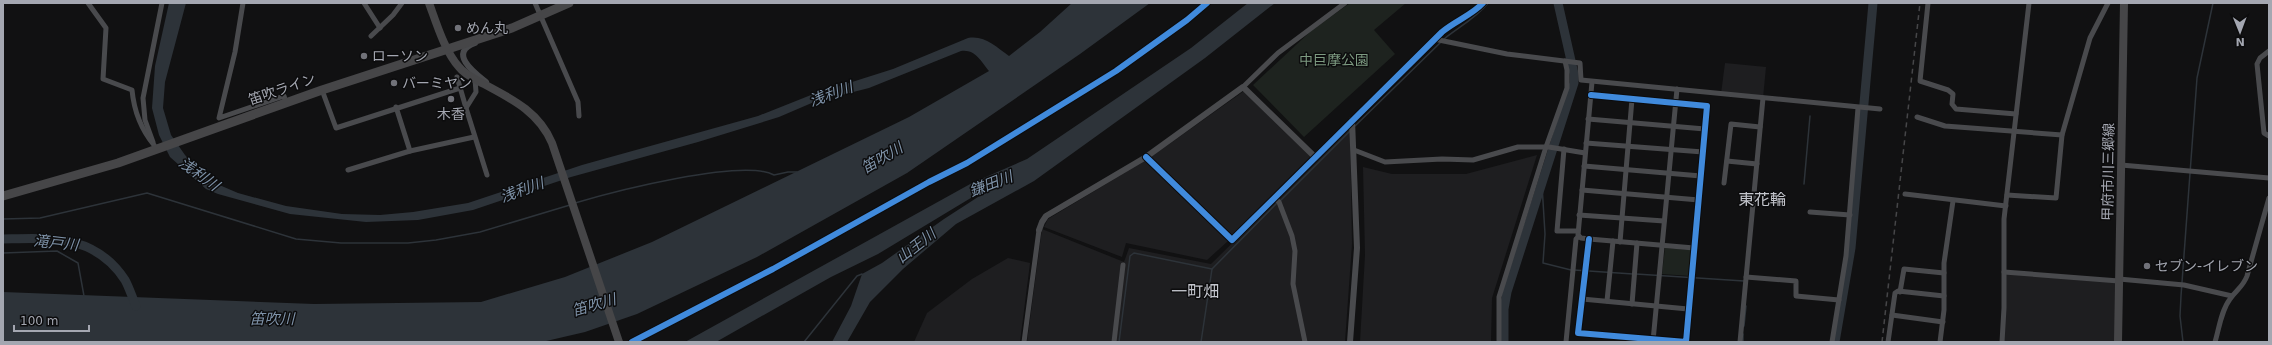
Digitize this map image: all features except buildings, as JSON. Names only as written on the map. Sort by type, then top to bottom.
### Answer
[{"type":"highway","name":"笛吹ライン","points":[[3,196],[182,140],[322,90],[512,28],[569,3]]},
{"type":"main road","points":[[429,3],[447,48],[458,67],[475,79],[525,107],[536,117],[548,135],[619,342]]},
{"type":"main road","name":"甲府市川三郷線","points":[[2118,342],[2124,3]]},
{"type":"street","points":[[88,3],[106,28],[103,79],[132,90],[136,115],[146,136],[156,147]]},
{"type":"street","points":[[156,147],[145,120],[143,98],[162,3]]},
{"type":"street","points":[[243,3],[235,52],[219,118],[284,96],[286,103]]},
{"type":"street","points":[[364,3],[380,28]]},
{"type":"street","points":[[372,36],[402,3]]},
{"type":"street","points":[[534,3],[578,102],[579,116]]},
{"type":"street","points":[[1024,342],[1039,230],[1046,216],[1146,157],[1243,87],[1278,53],[1345,3]]},
{"type":"street","points":[[1146,157],[1232,240],[1434,39],[1456,20],[1470,14],[1483,3]]},
{"type":"street","points":[[1928,3],[1920,81],[1948,90],[1953,94],[1952,104],[1956,109],[2016,114]]},
{"type":"street","points":[[2002,342],[2006,206],[2029,3]]},
{"type":"street","points":[[2007,195],[2056,198],[2062,135],[2090,38],[2108,3]]},
{"type":"street","points":[[494,89],[469,69],[464,61],[464,53],[473,44],[488,40],[512,28]]},
{"type":"street","points":[[1434,39],[1507,54],[1580,62],[1581,80],[1592,82],[1880,109]]},
{"type":"street","points":[[2269,51],[2260,58],[2257,64],[2264,133],[2269,136]]},
{"type":"street","points":[[1499,342],[1499,306],[1502,287],[1567,88],[1567,70],[1569,61]]},
{"type":"street","points":[[457,77],[474,137],[487,174]]},
{"type":"street","points":[[466,108],[476,92],[475,79]]},
{"type":"street","points":[[1566,342],[1592,82]]},
{"type":"street","points":[[1243,87],[1315,157]]},
{"type":"street","points":[[322,90],[336,128],[396,107],[460,88]]},
{"type":"street","points":[[1653,341],[1677,89]]},
{"type":"street","points":[[1589,239],[1578,333],[1653,341],[1686,342],[1707,106],[1591,95]]},
{"type":"street","points":[[1740,342],[1763,98]]},
{"type":"street","points":[[1620,242],[1632,99]]},
{"type":"street","points":[[396,107],[410,151]]},
{"type":"street","points":[[1832,342],[1846,256],[1860,108]]},
{"type":"street","points":[[1917,117],[1945,126],[2062,135]]},
{"type":"street","points":[[1588,119],[1705,129]]},
{"type":"street","points":[[1350,342],[1357,248],[1352,120]]},
{"type":"street","points":[[1724,183],[1731,124],[1760,127]]},
{"type":"street","points":[[348,170],[410,151],[474,137]]},
{"type":"street","points":[[1586,143],[1703,152]]},
{"type":"street","points":[[1354,150],[1385,162],[1442,159],[1473,160],[1518,147],[1557,147],[1585,153]]},
{"type":"street","points":[[1564,149],[1557,231],[1578,234],[1589,239],[1694,248]]},
{"type":"street","points":[[1726,161],[1757,164]]},
{"type":"street","points":[[2121,165],[2269,178]]},
{"type":"street","points":[[1584,166],[1701,176]]},
{"type":"street","points":[[1582,190],[1699,200]]},
{"type":"street","points":[[1905,194],[2006,206]]},
{"type":"street","points":[[1274,198],[1279,202],[1292,236],[1295,261],[1293,284],[1306,342]]},
{"type":"street","points":[[2215,342],[2226,306],[2232,296],[2241,288],[2247,276],[2269,198]]},
{"type":"street","points":[[1940,342],[1943,322],[1944,273],[1954,201]]},
{"type":"street","points":[[1810,212],[1850,215]]},
{"type":"street","points":[[1579,214],[1664,221]]},
{"type":"street","points":[[1607,302],[1613,241]]},
{"type":"street","points":[[1632,304],[1637,243]]},
{"type":"street","points":[[1114,342],[1123,265]]},
{"type":"street","points":[[1900,292],[1902,271],[1904,269],[1944,273]]},
{"type":"street","points":[[2004,272],[2182,285],[2232,296]]},
{"type":"street","points":[[1746,279],[1796,281],[1796,296],[1839,300]]},
{"type":"street","points":[[1888,342],[1895,293],[1900,292],[1944,296]]},
{"type":"street","points":[[1582,299],[1688,309]]},
{"type":"street","points":[[1892,315],[1943,322]]},
{"type":"shaded area","points":[[1725,63],[1766,67],[1763,98],[1721,94]]},
{"type":"shaded area","points":[[1244,91],[1311,156],[1232,236],[1151,157]]},
{"type":"shaded area","points":[[1350,127],[1352,244],[1345,342],[1027,342],[1042,229],[1124,262],[1129,248],[1211,264]]},
{"type":"shaded area","points":[[1537,155],[1492,298],[1491,342],[1360,342],[1365,255],[1363,167],[1392,174],[1466,174]]},
{"type":"shaded area","points":[[1146,160],[1228,241],[1207,260],[1126,243],[1122,257],[1044,227],[1048,219]]},
{"type":"shaded area","points":[[1008,258],[1030,263],[1020,342],[914,342],[927,313],[972,279]]},
{"type":"shaded area","points":[[2004,272],[2119,281],[2118,342],[2002,342]]},
{"type":"green space","name":"中巨摩公園","points":[[1350,3],[1406,3],[1374,30],[1395,54],[1304,137],[1253,85],[1311,31]]},
{"type":"green space","points":[[1665,248],[1692,250],[1690,276],[1662,274]]},
{"type":"water","points":[[169,3],[186,3],[165,82],[163,108],[171,135],[185,155],[204,177],[238,193],[286,206],[342,214],[380,215],[413,212],[468,203],[582,165],[758,116],[811,95],[893,69],[968,38],[980,38],[985,40],[1009,56],[1040,32],[1072,3],[1150,3],[1080,54],[907,173],[757,257],[637,314],[585,332],[542,342],[3,342],[3,292],[314,304],[481,302],[565,277],[652,242],[909,117],[989,71],[977,56],[970,52],[961,51],[869,88],[814,102],[779,117],[698,142],[571,177],[473,210],[418,220],[366,222],[290,214],[218,194],[206,189],[170,157],[159,135],[152,108],[155,66]]},
{"type":"water","points":[[1248,3],[1275,3],[1205,58],[1034,181],[956,224],[903,269],[870,302],[847,342],[832,342],[851,306],[862,274],[882,263],[944,219],[995,186],[989,187],[878,254],[831,277],[716,342],[685,342],[972,183],[1027,159],[1191,48]]},
{"type":"waterway","points":[[1444,39],[1473,18],[1488,3]]},
{"type":"waterway","points":[[1504,342],[1504,309],[1507,292],[1574,83],[1574,74],[1558,3]]},
{"type":"waterway","points":[[1835,342],[1851,248],[1873,3]]},
{"type":"waterway","points":[[2183,342],[2180,316],[2181,296],[2197,78],[2213,3]]},
{"type":"waterway","points":[[1355,126],[1441,42]]},
{"type":"waterway","points":[[1804,184],[1810,116]]},
{"type":"waterway","points":[[1280,201],[1351,130]]},
{"type":"waterway","points":[[575,203],[676,178],[707,173],[758,171],[774,175],[797,172]]},
{"type":"waterway","points":[[1542,185],[1545,234],[1543,263],[1571,270]]},
{"type":"waterway","points":[[3,219],[40,218],[147,193],[296,239],[341,243],[408,243],[436,240],[480,232],[570,205]]},
{"type":"waterway","points":[[1201,342],[1212,269],[1277,203]]},
{"type":"waterway","name":"滝戸川","points":[[3,239],[55,239],[71,242],[100,254],[113,265],[125,280],[136,306]]},
{"type":"waterway","points":[[3,253],[57,251],[78,263],[84,296]]},
{"type":"waterway","points":[[1119,342],[1130,256],[1134,253],[1212,269]]},
{"type":"waterway","points":[[1574,270],[1633,274]]},
{"type":"waterway","points":[[804,342],[857,276],[862,274]]},
{"type":"waterway","points":[[1636,274],[1744,281]]},
{"type":"waterway","points":[[1744,326],[1746,306]]},
{"type":"waterway","points":[[1743,334],[1743,342]]},
{"type":"railway","points":[[1882,342],[1920,3]]},
{"type":"cycle path","points":[[632,342],[773,269],[929,182],[967,163],[1116,71],[1187,20],[1207,3]]},
{"type":"cycle path","points":[[1146,157],[1232,240],[1442,32],[1474,11],[1483,3]]},
{"type":"cycle path","points":[[1589,239],[1578,333],[1686,342],[1707,106],[1591,95]]},
{"type":"place","name":"めん丸","points":[[458,28]]},
{"type":"place","name":"ローソン","points":[[364,56]]},
{"type":"place","name":"バーミヤン","points":[[394,83]]},
{"type":"place","name":"木香","points":[[451,99]]},
{"type":"place","name":"セブン-イレブン","points":[[2147,266]]},
{"type":"district","name":"東花輪","points":[[1762,199]]},
{"type":"district","name":"一町畑","points":[[1195,291]]},
{"type":"water label","name":"浅利川","points":[[831,94]]},
{"type":"water label","name":"笛吹川","points":[[882,158]]},
{"type":"water label","name":"浅利川","points":[[199,174]]},
{"type":"water label","name":"鎌田川","points":[[991,184]]},
{"type":"water label","name":"浅利川","points":[[522,190]]},
{"type":"water label","name":"山王川","points":[[916,246]]},
{"type":"water label","name":"笛吹川","points":[[594,305]]},
{"type":"water label","name":"笛吹川","points":[[272,319]]}]
